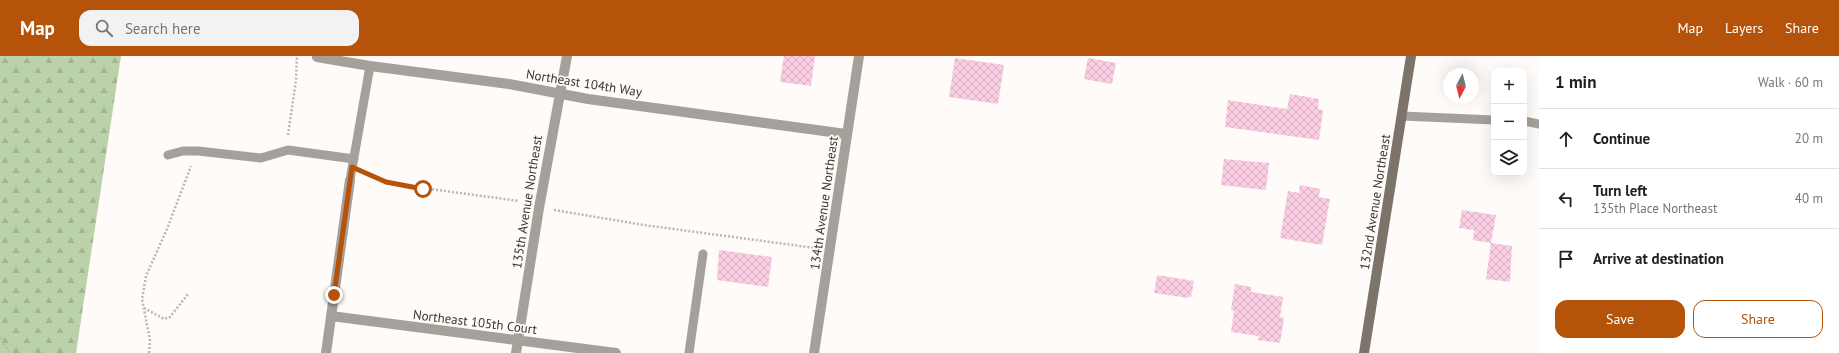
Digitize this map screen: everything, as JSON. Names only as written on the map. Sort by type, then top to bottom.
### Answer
[{"type":"street","name":"Northeast 104th Way","points":[[317,56],[370,66],[509,84],[588,99],[846,134]]},
{"type":"street","name":"135th Avenue Northeast","points":[[516,353],[541,193],[567,56]]},
{"type":"street","name":"134th Avenue Northeast","points":[[814,353],[831,251],[846,134],[859,56]]},
{"type":"street","name":"132nd Avenue Northeast","points":[[1364,353],[1411,56]]},
{"type":"street","points":[[326,353],[350,180]]},
{"type":"street","name":"Northeast 105th Court","points":[[331,316],[616,353]]},
{"type":"lane","points":[[350,180],[370,66]]},
{"type":"lane","points":[[1402,116],[1491,120]]},
{"type":"lane","points":[[1527,122],[1539,124]]},
{"type":"lane","points":[[168,155],[183,150],[261,158],[288,150],[353,163]]},
{"type":"lane","points":[[690,353],[703,254]]},
{"type":"path","points":[[288,150],[288,133],[296,80],[296,56]]},
{"type":"path","points":[[149,353],[150,340],[142,299],[146,276],[167,229],[184,180],[198,151]]},
{"type":"path","points":[[353,163],[386,182],[519,201]]},
{"type":"path","points":[[553,210],[644,225],[819,249]]},
{"type":"path","points":[[144,308],[164,319],[170,317],[188,294]]},
{"type":"path","points":[[0,337],[8,353]]},
{"type":"green space","points":[[0,56],[121,56],[76,353],[0,353]]},
{"type":"building","points":[[784,56],[815,56],[811,86],[780,82]]},
{"type":"building","points":[[955,58],[1004,65],[998,104],[949,97]]},
{"type":"building","points":[[1088,58],[1116,63],[1112,84],[1084,79]]},
{"type":"building","points":[[1290,94],[1319,99],[1318,109],[1323,110],[1319,140],[1225,127],[1228,100],[1287,109]]},
{"type":"building","points":[[1224,159],[1269,163],[1266,190],[1221,185]]},
{"type":"building","points":[[1300,185],[1320,189],[1319,197],[1330,199],[1322,245],[1280,238],[1288,191],[1299,193]]},
{"type":"building","points":[[1462,210],[1496,215],[1491,243],[1473,240],[1474,230],[1459,228]]},
{"type":"building","points":[[1491,243],[1512,246],[1510,282],[1486,279]]},
{"type":"building","points":[[719,250],[772,257],[768,287],[717,280]]},
{"type":"building","points":[[1157,275],[1194,281],[1191,297],[1188,298],[1154,293]]},
{"type":"building","points":[[1235,284],[1251,287],[1251,292],[1283,297],[1280,317],[1284,318],[1280,343],[1258,340],[1259,336],[1231,332],[1234,311],[1231,310]]},
{"type":"route","points":[[334,295],[352,167],[386,182],[423,189]]}]
